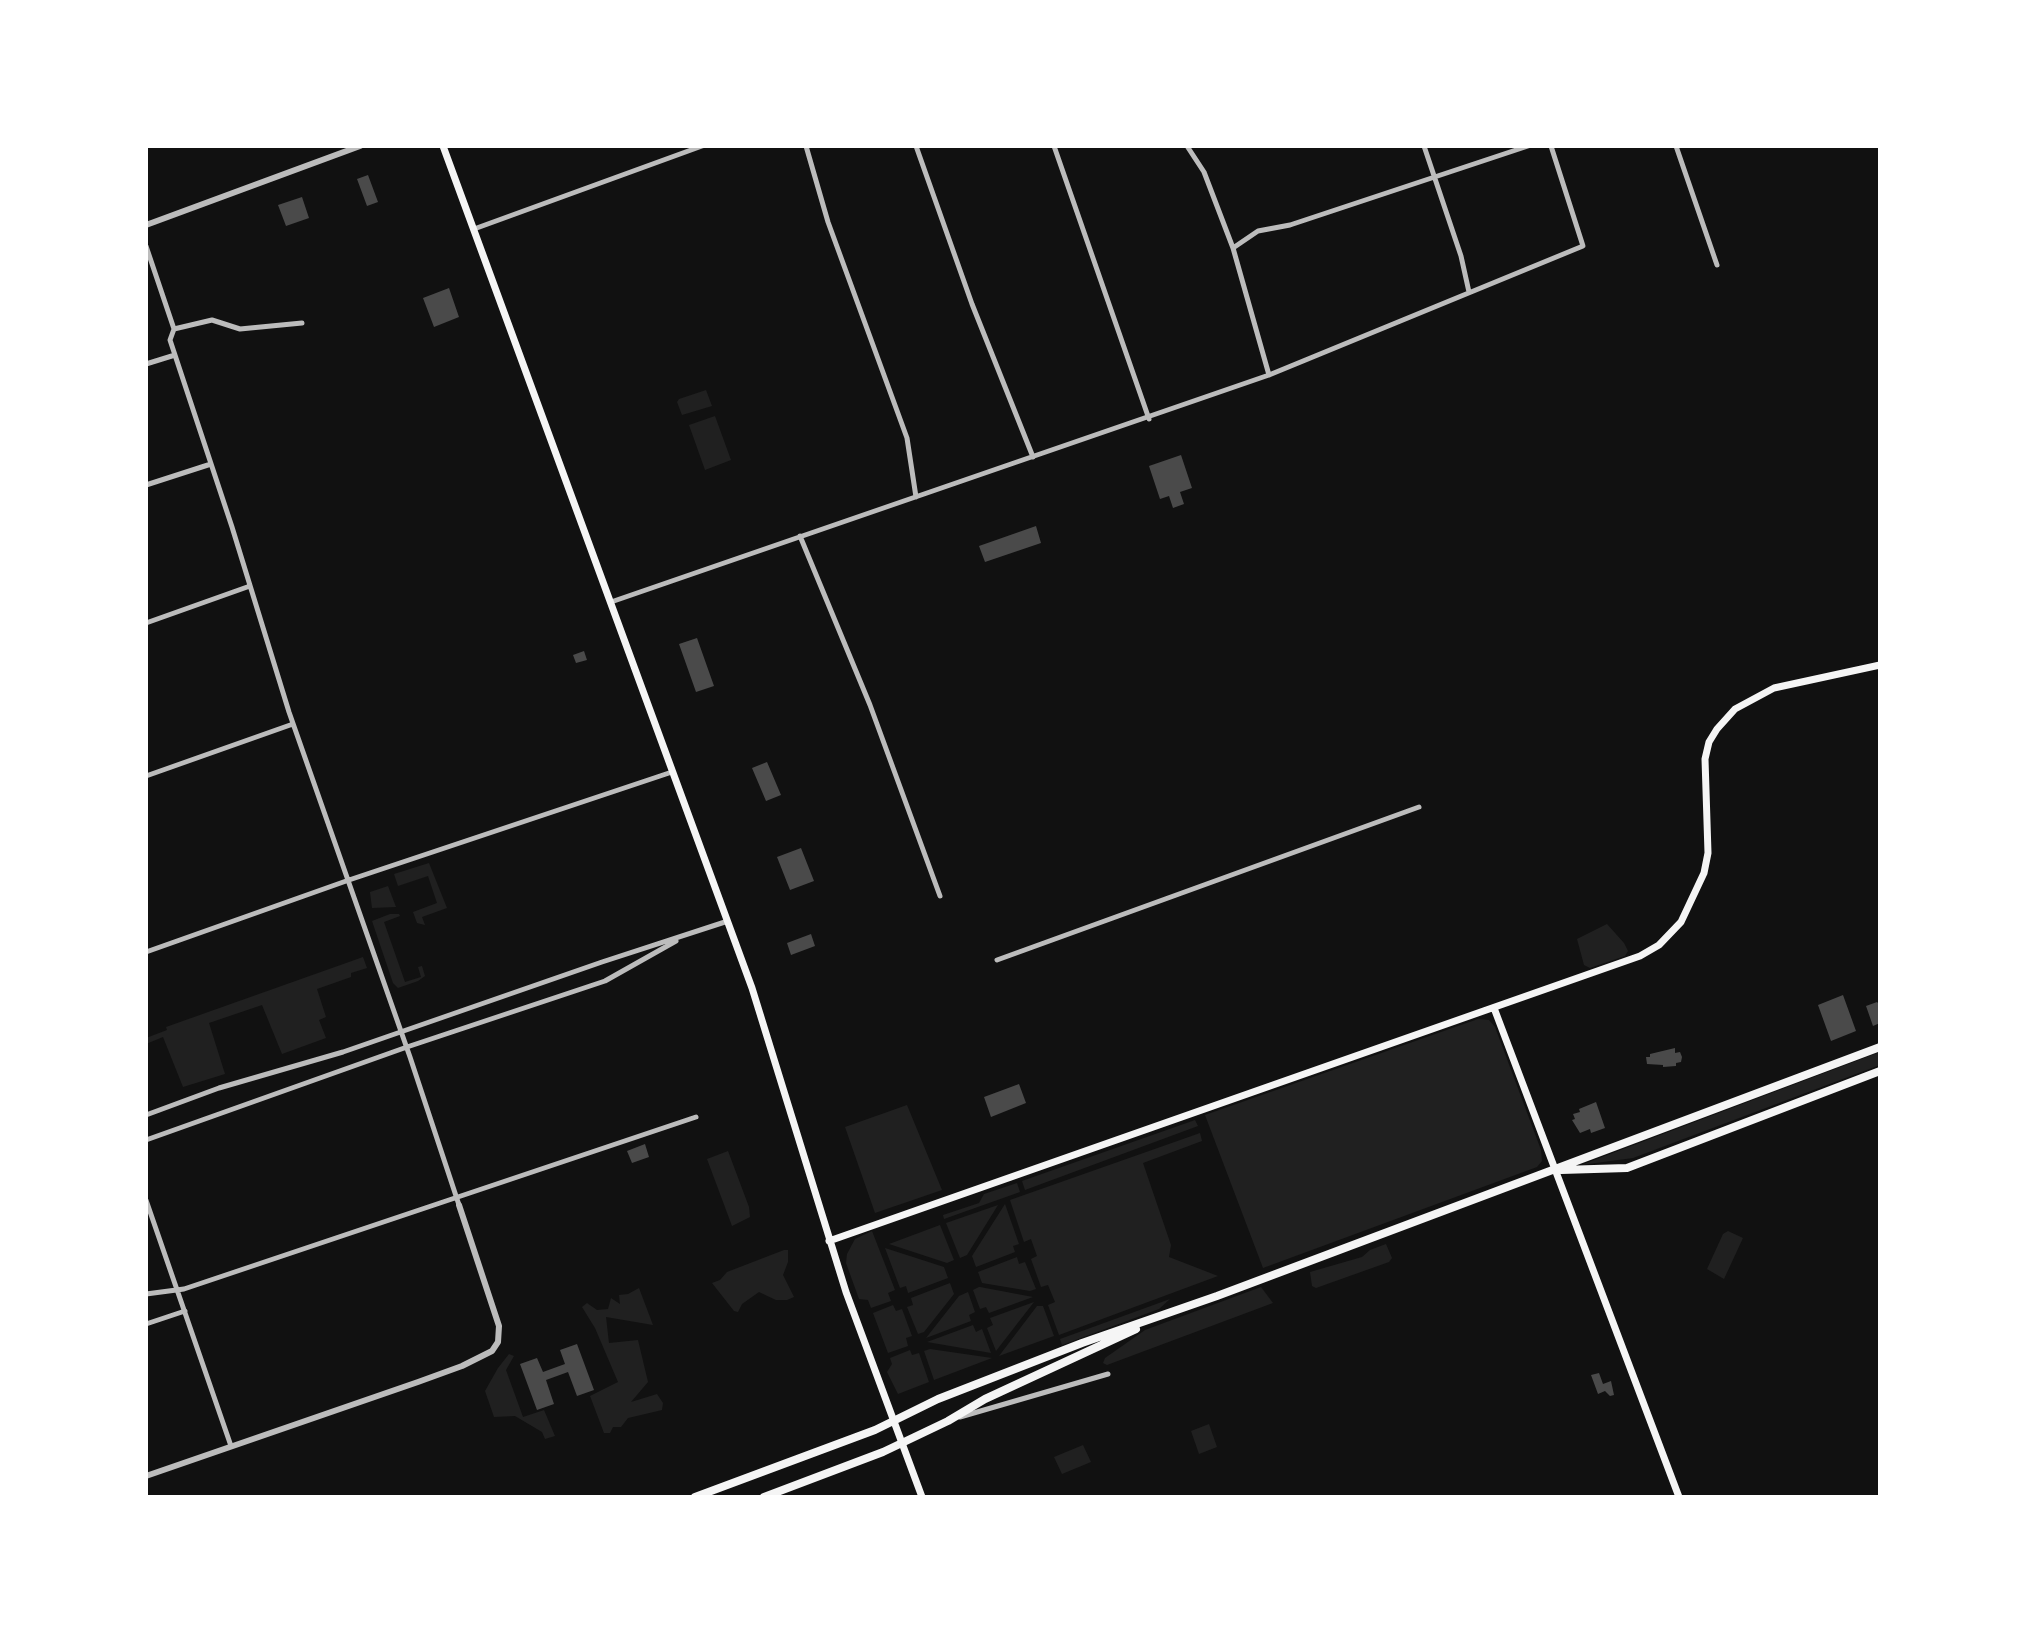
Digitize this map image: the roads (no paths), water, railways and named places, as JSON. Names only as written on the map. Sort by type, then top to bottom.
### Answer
[{"type":"main road","points":[[443,146],[728,921],[765,1028],[829,1241],[922,1497]]},
{"type":"main road","points":[[829,1241],[1640,956],[1670,936],[1696,893],[1708,853],[1705,759],[1709,742],[1735,709],[1774,688],[1880,665]]},
{"type":"main road","points":[[1494,1008],[1679,1497]]},
{"type":"main road","points":[[695,1497],[875,1430],[938,1399],[1880,1047]]},
{"type":"main road","points":[[1556,1170],[1627,1168],[1880,1071]]},
{"type":"main road","points":[[764,1497],[902,1443],[985,1399],[1173,1312]]},
{"type":"street","points":[[146,225],[360,146]]},
{"type":"street","points":[[473,230],[702,146]]},
{"type":"street","points":[[806,146],[828,222],[907,438],[916,497]]},
{"type":"street","points":[[916,146],[972,304],[1033,457]]},
{"type":"street","points":[[1054,146],[1149,419]]},
{"type":"street","points":[[1187,146],[1204,172],[1233,248],[1269,375]]},
{"type":"street","points":[[1424,146],[1461,256],[1469,292]]},
{"type":"street","points":[[1233,248],[1258,231],[1290,225],[1528,146]]},
{"type":"street","points":[[611,602],[1149,419],[1269,375],[1583,246],[1551,146]]},
{"type":"street","points":[[1676,146],[1717,265]]},
{"type":"street","points":[[146,246],[174,329],[170,340],[293,724],[407,1047],[499,1326],[498,1342],[492,1351],[462,1366],[146,1476]]},
{"type":"street","points":[[174,329],[212,320],[240,329],[302,323]]},
{"type":"street","points":[[146,364],[175,355]]},
{"type":"street","points":[[146,485],[211,464]]},
{"type":"street","points":[[800,536],[870,705],[940,896]]},
{"type":"street","points":[[146,623],[250,586]]},
{"type":"street","points":[[146,776],[293,724]]},
{"type":"street","points":[[146,952],[672,772]]},
{"type":"street","points":[[997,960],[1419,807]]},
{"type":"street","points":[[146,1115],[219,1088],[343,1052],[728,921]]},
{"type":"street","points":[[146,1140],[407,1047],[605,981],[686,936]]},
{"type":"street","points":[[146,1294],[177,1290],[458,1201],[696,1117]]},
{"type":"street","points":[[146,1200],[231,1446]]},
{"type":"street","points":[[146,1324],[185,1311]]},
{"type":"street","points":[[948,1421],[1108,1374]]}]
